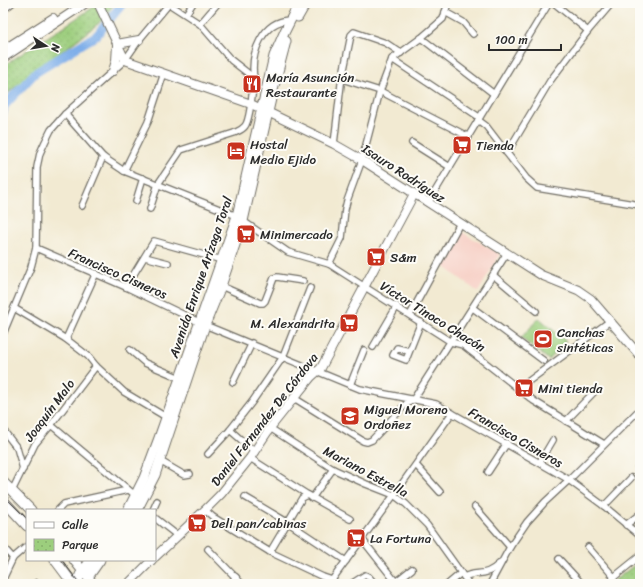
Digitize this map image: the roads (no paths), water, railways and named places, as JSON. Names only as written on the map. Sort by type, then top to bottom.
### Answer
[{"type":"main road","name":"Avenida Enrique Arízaga Toral","points":[[128,509],[132,493],[144,478],[180,378],[202,324],[221,286],[240,218],[265,110],[274,56],[299,3]]},
{"type":"main road","name":"Avenida Enrique Arízaga Toral","points":[[265,110],[285,43],[306,3]]},
{"type":"main road","name":"Avenida Enrique Arízaga Toral","points":[[138,509],[148,490],[160,461],[222,260],[240,218]]},
{"type":"main road","points":[[3,482],[30,509]]},
{"type":"main road","points":[[3,500],[26,525]]},
{"type":"main road","points":[[56,561],[73,584]]},
{"type":"main road","points":[[75,561],[88,577]]},
{"type":"main road","points":[[88,577],[91,561]]},
{"type":"main road","points":[[88,577],[99,561]]},
{"type":"main road","points":[[77,584],[80,575],[88,577]]},
{"type":"street","points":[[3,10],[12,3]]},
{"type":"street","points":[[3,50],[77,5],[86,3]]},
{"type":"street","points":[[186,14],[193,3]]},
{"type":"street","points":[[200,24],[218,3]]},
{"type":"street","points":[[329,264],[342,238],[346,205],[362,160],[380,92],[392,59],[421,38],[443,19],[448,3]]},
{"type":"street","points":[[428,203],[549,3]]},
{"type":"street","points":[[554,3],[588,31]]},
{"type":"street","points":[[507,153],[550,81],[588,31],[612,3]]},
{"type":"street","points":[[3,334],[31,267],[36,248],[37,167],[40,153],[51,130],[66,114],[125,60],[139,40],[169,4],[200,24],[231,60],[254,78]]},
{"type":"street","points":[[3,58],[77,5],[101,7],[125,60]]},
{"type":"street","points":[[445,12],[463,22],[474,34]]},
{"type":"street","points":[[150,209],[158,184],[183,148],[240,130],[246,125],[251,104],[254,78],[253,62],[256,50],[267,29],[283,20],[290,20]]},
{"type":"street","points":[[334,144],[342,79],[351,35],[354,32],[386,43],[401,53]]},
{"type":"street","points":[[421,38],[494,94]]},
{"type":"street","points":[[117,44],[139,40]]},
{"type":"street","points":[[113,71],[116,61],[117,44]]},
{"type":"street","points":[[392,59],[479,118],[526,178],[537,188],[640,205]]},
{"type":"street","name":"Isauro Rodríguez","points":[[125,60],[251,104],[334,144],[362,160],[541,275],[582,293],[591,299],[640,356]]},
{"type":"street","points":[[124,171],[148,122],[164,73]]},
{"type":"street","points":[[342,79],[380,92],[468,137]]},
{"type":"street","name":"Víctor Tinoco Chacón","points":[[66,114],[102,157],[124,171],[240,218],[288,252],[329,264],[397,306],[451,342],[463,346],[534,402],[604,444]]},
{"type":"street","points":[[412,143],[450,167]]},
{"type":"street","points":[[82,206],[102,157]]},
{"type":"street","points":[[136,201],[143,178]]},
{"type":"street","name":"Daniel Fernandez De Córdova","points":[[156,556],[205,510],[253,455],[270,428],[325,362],[414,194]]},
{"type":"street","points":[[410,315],[460,223]]},
{"type":"street","points":[[126,286],[154,241],[222,260]]},
{"type":"street","name":"Francisco Cisneros","points":[[36,248],[126,286],[202,324],[252,343],[360,389],[436,404],[507,443],[569,480],[604,506],[640,536]]},
{"type":"street","points":[[294,398],[363,441],[367,442],[372,440],[406,404],[412,400],[473,308],[507,253]]},
{"type":"street","points":[[144,257],[168,263]]},
{"type":"street","points":[[66,339],[96,274]]},
{"type":"street","points":[[493,275],[536,311]]},
{"type":"street","points":[[221,286],[263,303],[274,278],[277,276],[303,281]]},
{"type":"street","points":[[208,454],[230,430],[252,402],[283,356],[310,288]]},
{"type":"street","points":[[374,347],[397,306]]},
{"type":"street","points":[[14,308],[66,339],[88,356],[96,366],[124,392],[166,417]]},
{"type":"street","points":[[473,308],[544,361]]},
{"type":"street","points":[[409,351],[421,322]]},
{"type":"street","points":[[518,389],[610,322]]},
{"type":"street","points":[[233,382],[252,343]]},
{"type":"street","points":[[130,350],[145,363],[180,378]]},
{"type":"street","points":[[350,385],[364,350]]},
{"type":"street","name":"Joaquín Malo","points":[[12,491],[35,444],[52,425],[96,366]]},
{"type":"street","points":[[566,421],[595,391]]},
{"type":"street","points":[[490,584],[501,562],[527,522],[545,502],[604,444],[639,412]]},
{"type":"street","points":[[205,510],[213,517],[270,552],[334,582],[346,561],[452,413]]},
{"type":"street","points":[[52,425],[132,493]]},
{"type":"street","name":"Mariano Estrella","points":[[270,428],[333,469],[394,495],[406,504],[427,525],[469,584]]},
{"type":"street","points":[[3,430],[17,448],[23,469]]},
{"type":"street","points":[[230,430],[253,455],[310,497],[350,519]]},
{"type":"street","points":[[540,462],[553,440]]},
{"type":"street","points":[[488,472],[507,443]]},
{"type":"street","points":[[160,461],[184,474],[190,474]]},
{"type":"street","points":[[416,465],[440,492]]},
{"type":"street","points":[[270,552],[302,498],[310,497],[333,469]]},
{"type":"street","points":[[604,506],[631,478]]},
{"type":"street","points":[[59,509],[64,504],[132,493]]},
{"type":"street","points":[[245,497],[287,522],[346,561]]},
{"type":"street","points":[[153,509],[157,501]]},
{"type":"street","points":[[474,507],[510,547]]},
{"type":"street","points":[[626,525],[640,514]]},
{"type":"street","points":[[156,519],[178,536]]},
{"type":"street","points":[[362,539],[395,581],[412,569]]},
{"type":"street","points":[[3,579],[13,558],[26,547]]},
{"type":"street","points":[[588,547],[614,577]]},
{"type":"street","points":[[3,548],[13,558]]},
{"type":"street","points":[[208,549],[242,584]]},
{"type":"street","points":[[609,584],[614,577],[640,556]]},
{"type":"street","points":[[559,559],[582,584]]},
{"type":"street","points":[[128,584],[151,561]]},
{"type":"street","points":[[448,584],[463,575],[467,576],[486,573],[494,569],[501,562]]},
{"type":"street","points":[[351,584],[365,575],[375,584]]},
{"type":"street","points":[[230,584],[236,578]]},
{"type":"waterway","points":[[3,112],[4,106],[35,73],[97,35],[123,3]]},
{"type":"tram line","points":[[3,495],[26,518]]},
{"type":"tram line","points":[[63,561],[80,584]]},
{"type":"place","name":"María Asunción Restaurante","points":[[252,84]]},
{"type":"place","name":"Tienda","points":[[462,145]]},
{"type":"place","name":"Hostal Medio Ejido","points":[[236,151]]},
{"type":"place","name":"Minimercado","points":[[246,234]]},
{"type":"place","name":"S&m","points":[[376,257]]},
{"type":"place","name":"M. Alexandrita","points":[[349,323]]},
{"type":"place","name":"Canchas sintéticas","points":[[543,339]]},
{"type":"place","name":"Mini tienda","points":[[524,388]]},
{"type":"place","name":"Miguel Moreno Ordoñez","points":[[350,416]]},
{"type":"place","name":"Deli pan/cabinas","points":[[197,523]]},
{"type":"place","name":"La Fortuna","points":[[356,538]]}]
